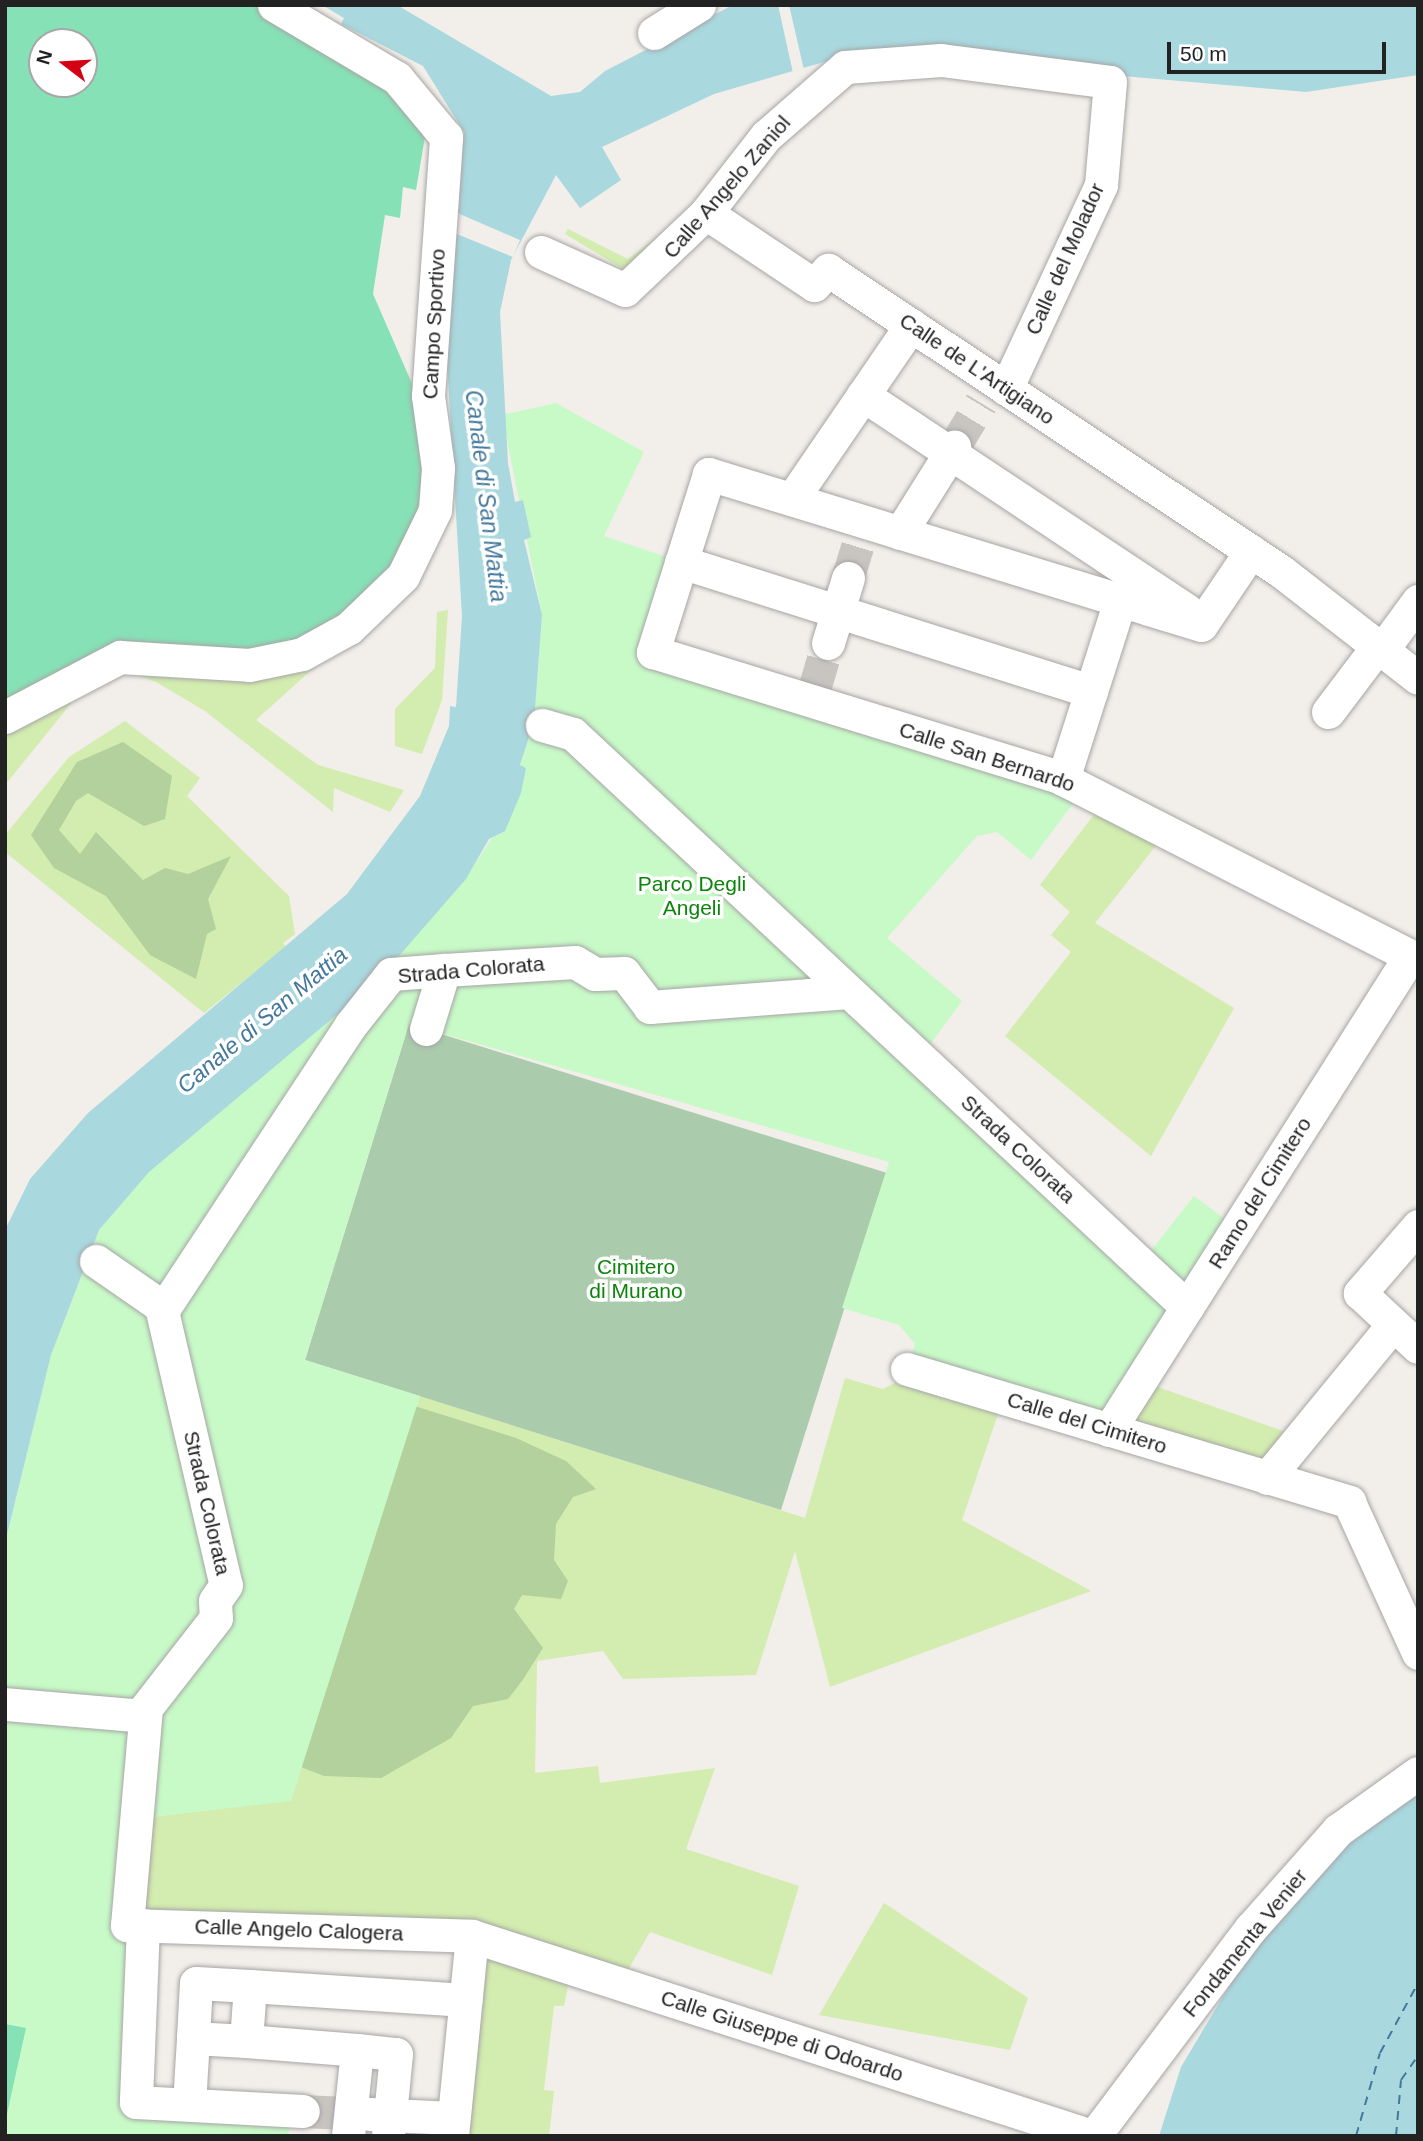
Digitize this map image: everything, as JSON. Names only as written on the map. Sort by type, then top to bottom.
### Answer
[{"type":"street","name":"Campo Sportivo","points":[[5,716],[120,657],[249,665],[302,654],[349,628],[403,576],[435,510],[438,468],[428,396],[445,223],[446,137],[397,78],[274,5]]},
{"type":"street","points":[[312,5],[418,68],[458,133],[454,179],[445,177]]},
{"type":"street","points":[[656,21],[704,6]]},
{"type":"street","name":"Calle Angelo Zaniol","points":[[541,252],[625,290],[706,213],[766,136],[813,87],[941,60],[1110,82]]},
{"type":"street","name":"Calle del Molador","points":[[994,391],[1101,185],[1110,82]]},
{"type":"street","name":"Calle de L'Artigiano","points":[[706,213],[814,285],[828,270],[911,325],[994,391],[1251,551],[1418,678]]},
{"type":"street","points":[[792,499],[911,325]]},
{"type":"street","points":[[863,396],[952,450],[1204,621]]},
{"type":"street","points":[[900,533],[952,450]]},
{"type":"street","points":[[1091,691],[681,562],[709,474],[792,499],[864,525],[900,533],[1120,600],[1204,621]]},
{"type":"street","points":[[1204,621],[1251,551]]},
{"type":"street","name":"Calle San Bernardo","points":[[681,562],[653,652],[812,695],[1063,779],[1414,958]]},
{"type":"street","points":[[828,643],[848,578]]},
{"type":"street","points":[[1063,779],[1120,600]]},
{"type":"street","points":[[1328,712],[1418,601]]},
{"type":"street","name":"Strada Colorata","points":[[542,725],[573,734],[1187,1307]]},
{"type":"street","name":"Ramo del Cimitero","points":[[1109,1430],[1414,958]]},
{"type":"street","name":"Strada Colorata","points":[[144,1716],[216,1618],[215,1601],[226,1585],[164,1308],[391,974],[575,962],[595,975],[624,973],[650,1007],[849,992]]},
{"type":"street","points":[[426,1029],[444,970]]},
{"type":"street","points":[[1418,1226],[1360,1293],[1392,1326],[1418,1347]]},
{"type":"street","points":[[96,1261],[164,1308]]},
{"type":"street","points":[[1267,1478],[1392,1326]]},
{"type":"street","name":"Calle del Cimitero","points":[[907,1369],[1349,1502],[1418,1653]]},
{"type":"street","points":[[5,1704],[144,1716],[135,1925],[136,2102],[303,2110]]},
{"type":"street","name":"Fondamenta Venier","points":[[1093,2136],[1251,1928],[1338,1830],[1418,1773]]},
{"type":"street","name":"Calle Angelo Calogera","points":[[135,1925],[472,1936]]},
{"type":"street","points":[[357,2050],[348,2120],[389,2125],[453,2127],[472,1936]]},
{"type":"street","name":"Calle Giuseppe di Odoardo","points":[[472,1936],[1093,2136]]},
{"type":"street","points":[[189,2104],[197,1983],[466,2000]]},
{"type":"street","points":[[246,2041],[250,1986]]},
{"type":"street","points":[[193,2038],[396,2054],[389,2125]]},
{"type":"green space","points":[[5,5],[255,5],[390,86],[427,125],[416,190],[403,187],[400,218],[385,215],[373,294],[420,402],[427,436],[416,527],[370,599],[285,652],[173,650],[5,710]]},
{"type":"green space","points":[[681,219],[625,270],[565,234],[568,229],[628,259]]},
{"type":"green space","name":"Parco Degli Angeli","points":[[556,403],[644,452],[604,536],[681,562],[648,661],[1063,791],[1075,801],[1031,860],[997,832],[977,836],[887,938],[962,1001],[926,1050],[1146,1257],[1194,1196],[1237,1228],[1109,1430],[907,1369],[915,1344],[899,1325],[842,1308],[889,1162],[409,1024],[305,1360],[420,1396],[291,1801],[143,1818],[126,2112],[290,2123],[288,2136],[5,2136],[5,1543],[51,1355],[99,1230],[148,1172],[466,878],[521,793],[520,766],[534,722],[542,615],[502,415]]},
{"type":"green space","points":[[448,610],[442,700],[422,754],[395,746],[395,709],[435,668],[437,612]]},
{"type":"green space","points":[[318,664],[256,720],[318,765],[404,790],[390,812],[334,788],[333,812],[205,711],[156,682],[115,668]]},
{"type":"green space","points":[[86,685],[5,785],[5,726]]},
{"type":"green space","points":[[125,721],[200,778],[187,796],[289,896],[295,934],[283,943],[286,947],[204,1013],[5,852],[5,835],[69,757]]},
{"type":"green space","points":[[123,742],[172,776],[165,819],[144,826],[88,793],[76,801],[59,830],[80,854],[96,832],[143,880],[165,868],[188,874],[231,856],[208,899],[216,929],[207,934],[196,979],[150,955],[106,896],[54,868],[31,835],[77,762]]},
{"type":"green space","points":[[1096,812],[1158,843],[1095,923],[1234,1008],[1151,1156],[1005,1036],[1071,952],[1051,935],[1070,912],[1040,885]]},
{"type":"green space","name":"Cimitero di Murano","points":[[409,1024],[887,1173],[781,1510],[305,1360]]},
{"type":"green space","points":[[297,1369],[516,1438],[566,1461],[596,1489],[573,1497],[556,1524],[554,1560],[568,1581],[561,1599],[522,1595],[514,1609],[543,1648],[522,1681],[508,1699],[473,1706],[451,1738],[381,1778],[324,1776],[296,1765]]},
{"type":"green space","points":[[845,1378],[883,1389],[902,1379],[1000,1408],[962,1520],[1091,1591],[830,1687],[795,1551],[756,1675],[623,1679],[603,1651],[537,1661],[535,1773],[598,1766],[600,1783],[715,1768],[686,1849],[799,1886],[772,1975],[650,1932],[625,1975],[544,1948],[139,1917],[143,1818],[291,1800],[420,1396],[805,1518]]},
{"type":"green space","points":[[1149,1384],[1286,1432],[1259,1465],[1125,1428]]},
{"type":"green space","points":[[884,1903],[1028,1998],[1010,2050],[819,2015]]},
{"type":"green space","points":[[480,1955],[570,1976],[564,2006],[554,2006],[544,2090],[554,2091],[549,2136],[460,2136]]},
{"type":"green space","points":[[5,2024],[26,2028],[5,2123]]},
{"type":"water","name":"Canale di San Mattia","points":[[322,5],[397,5],[551,96],[580,92],[605,71],[733,5],[1418,5],[1418,75],[1306,92],[1065,71],[824,62],[714,94],[602,147],[621,180],[580,208],[556,175],[511,260],[500,312],[508,463],[515,502],[523,500],[531,537],[524,540],[542,615],[534,722],[520,765],[526,768],[521,793],[505,831],[489,839],[466,879],[378,980],[149,1172],[99,1230],[51,1355],[5,1543],[5,1230],[30,1179],[88,1113],[347,894],[420,796],[449,726],[450,706],[456,707],[462,616],[447,361],[464,132],[423,66],[341,24],[344,18]]},
{"type":"water","points":[[1418,1784],[1418,2136],[1159,2136],[1181,2067],[1249,1953],[1337,1843]]},
{"type":"pier","points":[[778,5],[789,5],[804,70],[793,73]]},
{"type":"pier","points":[[455,212],[520,240],[513,257],[452,232]]},
{"type":"ferry route","points":[[1356,2136],[1380,2053],[1418,1983]]},
{"type":"ferry route","points":[[1396,2136],[1401,2080],[1418,2056]]},
{"type":"tunnel","points":[[954,447],[981,403]]},
{"type":"tunnel","points":[[848,578],[863,529]]},
{"type":"tunnel","points":[[814,691],[828,643]]},
{"type":"tunnel","points":[[303,2111],[346,2113]]}]
